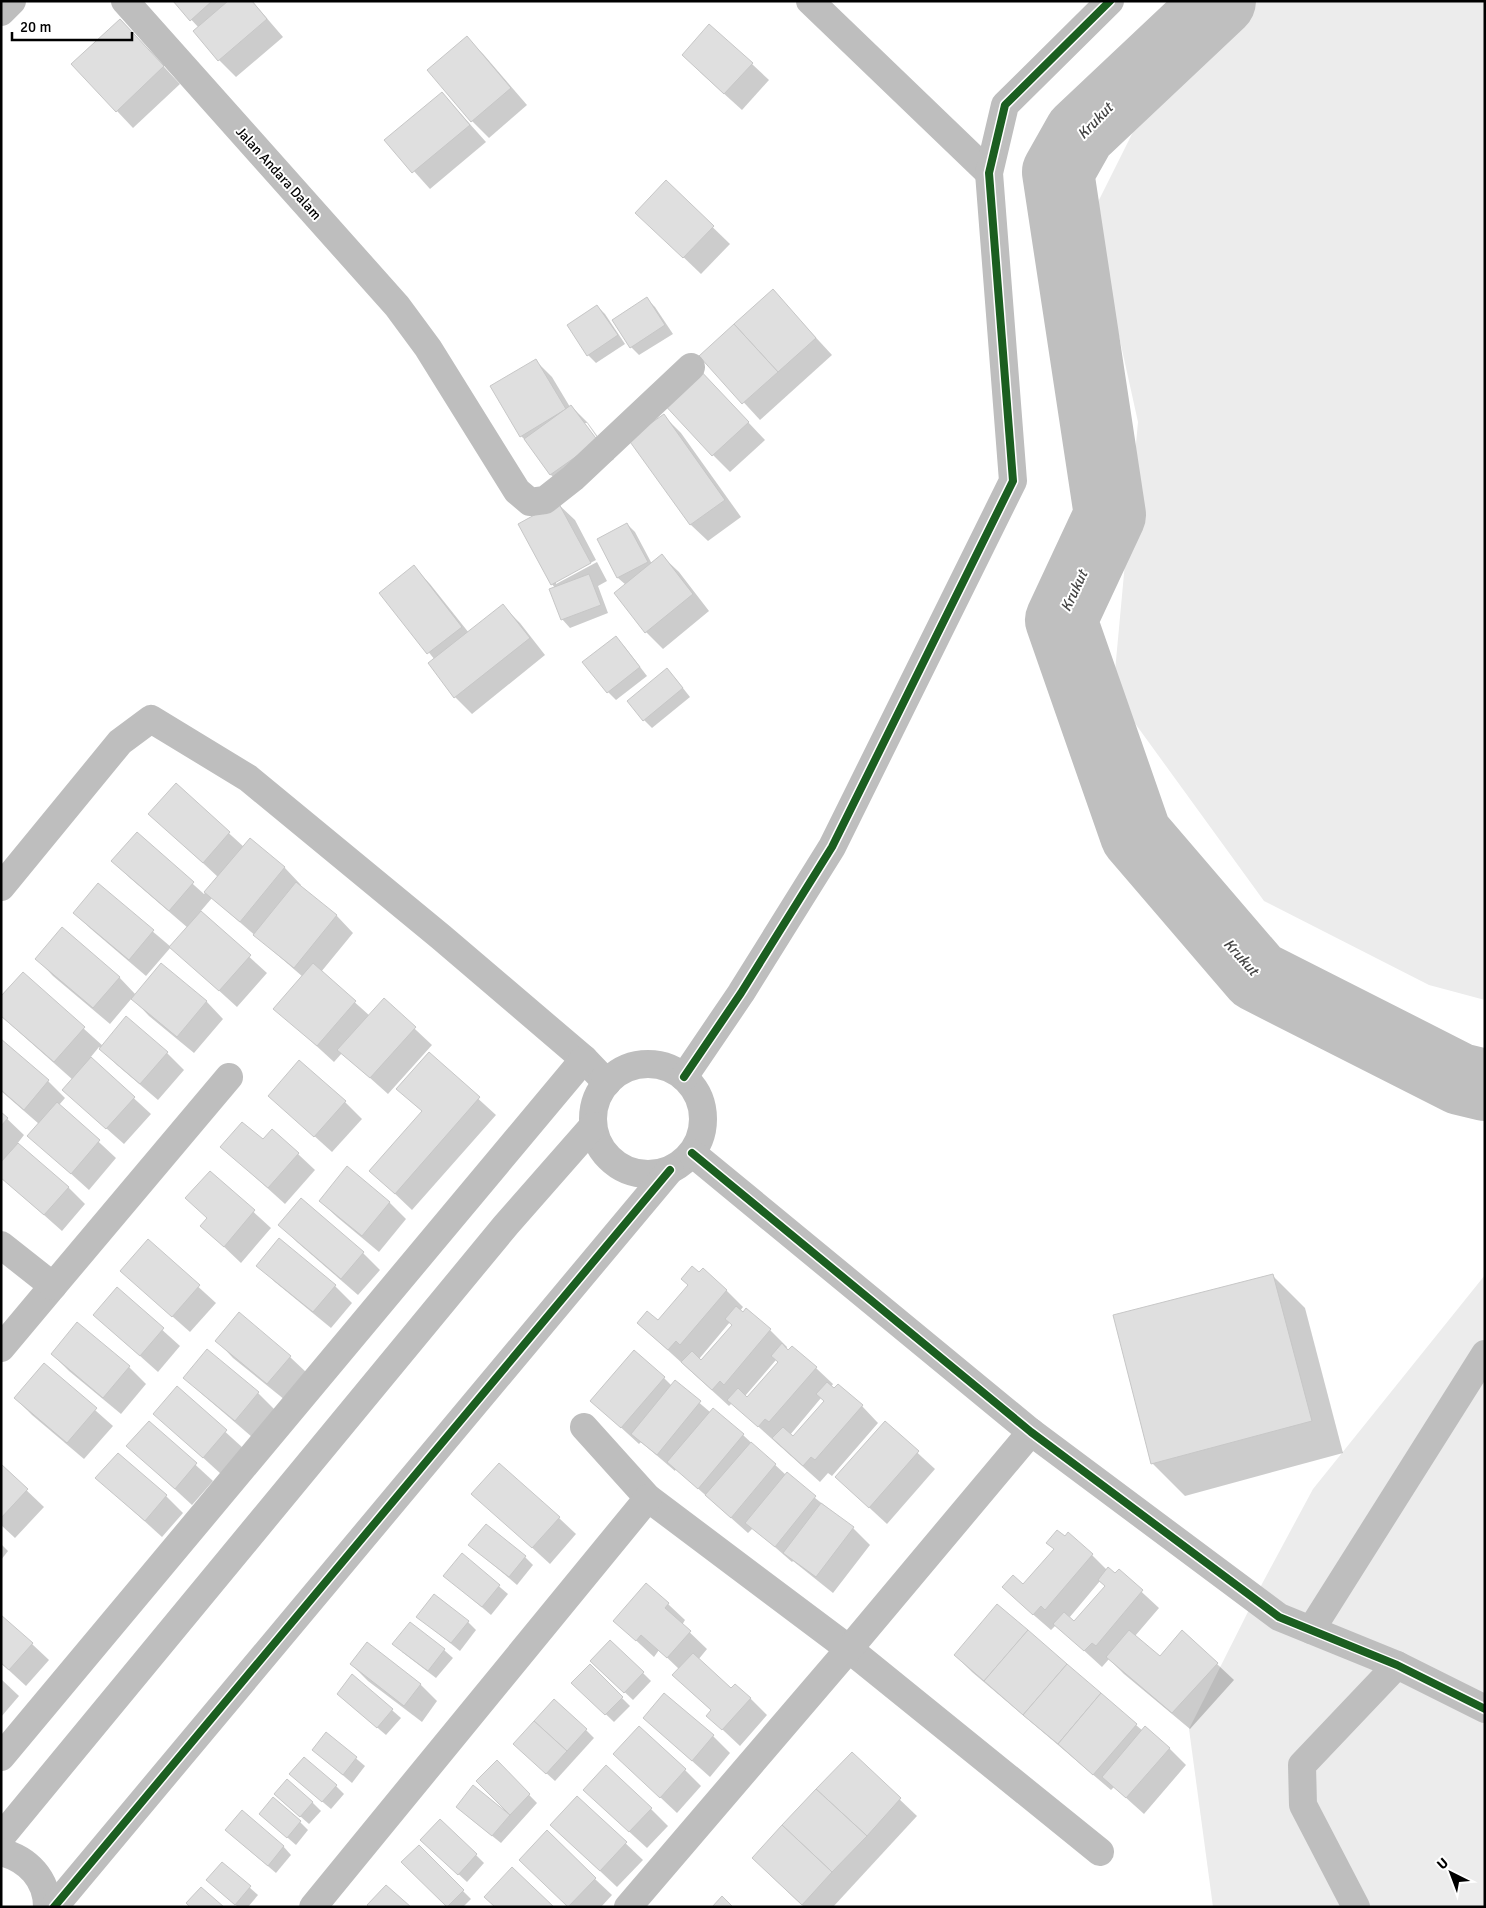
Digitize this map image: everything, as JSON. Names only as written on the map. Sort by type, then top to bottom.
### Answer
[{"type":"street","points":[[1,12],[12,1]]},
{"type":"street","name":"Jalan Andara Dalam","points":[[125,1],[397,306],[428,348],[517,492],[530,502],[545,500],[573,478],[691,367]]},
{"type":"street","points":[[810,1],[989,173]]},
{"type":"street","points":[[684,1077],[742,993],[832,848],[1013,481],[989,173],[1005,104],[1110,1]]},
{"type":"street","points":[[1,887],[120,742],[152,718],[248,778],[442,938],[584,1059],[607,1083]]},
{"type":"street","points":[[1,1757],[584,1059]]},
{"type":"street","points":[[54,1907],[670,1170],[692,1153],[702,1127],[703,1114],[700,1100],[694,1088],[673,1069],[645,1064],[630,1067],[618,1073],[600,1092],[596,1103],[593,1126],[597,1140],[604,1153],[614,1163],[627,1170],[641,1174],[656,1174],[670,1170]]},
{"type":"street","points":[[1,1348],[229,1077]]},
{"type":"street","points":[[1,1837],[500,1233],[593,1126]]},
{"type":"street","points":[[692,1153],[1031,1432],[1279,1617],[1397,1665],[1485,1709]]},
{"type":"street","points":[[1,1245],[52,1286]]},
{"type":"street","points":[[1311,1630],[1485,1354]]},
{"type":"street","points":[[584,1427],[648,1498],[849,1649],[1100,1852]]},
{"type":"street","points":[[628,1907],[849,1649],[1031,1432]]},
{"type":"street","points":[[313,1907],[648,1498]]},
{"type":"street","points":[[1356,1907],[1303,1805],[1302,1765],[1397,1665]]},
{"type":"street","points":[[1,1852],[13,1855],[33,1870],[45,1890],[47,1907]]},
{"type":"shaded area","points":[[1250,1],[1485,1],[1485,1000],[1429,985],[1264,901],[1113,693],[1138,422],[1092,214],[1148,102]]},
{"type":"shaded area","points":[[1485,1275],[1485,1907],[1213,1907],[1189,1729],[1263,1582],[1313,1489]]},
{"type":"building","points":[[173,1],[212,1],[190,21]]},
{"type":"building","points":[[228,1],[252,1],[267,19],[218,61],[193,31]]},
{"type":"building","points":[[120,19],[164,66],[116,112],[71,64]]},
{"type":"building","points":[[709,24],[753,63],[724,94],[682,55]]},
{"type":"building","points":[[467,36],[511,88],[471,122],[427,70]]},
{"type":"building","points":[[442,92],[470,125],[412,173],[384,140]]},
{"type":"building","points":[[666,180],[714,226],[683,258],[635,213]]},
{"type":"building","points":[[773,289],[816,338],[778,372],[734,324]]},
{"type":"building","points":[[647,297],[665,325],[630,348],[612,320]]},
{"type":"building","points":[[597,305],[618,335],[587,356],[567,325]]},
{"type":"building","points":[[734,324],[778,372],[742,404],[699,356]]},
{"type":"building","points":[[536,359],[566,409],[520,437],[490,386]]},
{"type":"building","points":[[697,367],[749,422],[712,456],[661,401]]},
{"type":"building","points":[[571,405],[598,441],[550,475],[524,439]]},
{"type":"building","points":[[664,414],[725,500],[690,525],[628,439]]},
{"type":"building","points":[[558,502],[591,563],[551,585],[518,524]]},
{"type":"building","points":[[627,523],[648,562],[617,578],[597,539]]},
{"type":"building","points":[[662,554],[693,594],[645,633],[614,593]]},
{"type":"building","points":[[414,565],[462,627],[427,654],[379,593]]},
{"type":"building","points":[[589,574],[601,605],[561,620],[549,589]]},
{"type":"building","points":[[503,604],[530,638],[454,698],[428,663]]},
{"type":"building","points":[[616,636],[640,667],[607,693],[582,662]]},
{"type":"building","points":[[667,668],[683,688],[643,721],[627,701]]},
{"type":"building","points":[[176,783],[230,832],[203,863],[148,814]]},
{"type":"building","points":[[137,832],[194,882],[169,911],[111,861]]},
{"type":"building","points":[[250,838],[285,867],[240,922],[204,892]]},
{"type":"building","points":[[296,882],[337,915],[294,968],[253,935]]},
{"type":"building","points":[[98,883],[154,930],[129,960],[73,913]]},
{"type":"building","points":[[201,911],[251,955],[219,991],[169,947]]},
{"type":"building","points":[[62,927],[120,977],[93,1008],[35,959]]},
{"type":"building","points":[[161,963],[207,1001],[177,1037],[131,999]]},
{"type":"building","points":[[313,963],[356,1001],[317,1046],[273,1009]]},
{"type":"building","points":[[23,972],[85,1027],[54,1062],[1,1016],[1,996]]},
{"type":"building","points":[[384,998],[416,1027],[370,1078],[337,1050]]},
{"type":"building","points":[[126,1016],[168,1052],[140,1084],[99,1049]]},
{"type":"building","points":[[1,1039],[49,1080],[24,1110],[1,1090]]},
{"type":"building","points":[[429,1052],[480,1097],[395,1194],[369,1171],[422,1111],[396,1089]]},
{"type":"building","points":[[91,1057],[135,1097],[106,1129],[62,1090]]},
{"type":"building","points":[[299,1060],[346,1101],[314,1137],[268,1096]]},
{"type":"building","points":[[57,1102],[100,1140],[71,1174],[27,1136]]},
{"type":"building","points":[[1,1112],[8,1118],[1,1126]]},
{"type":"building","points":[[242,1122],[263,1139],[272,1129],[299,1153],[268,1188],[220,1147]]},
{"type":"building","points":[[18,1143],[69,1187],[44,1215],[1,1178],[1,1162]]},
{"type":"building","points":[[347,1166],[390,1202],[362,1236],[319,1201]]},
{"type":"building","points":[[210,1171],[255,1210],[224,1247],[200,1226],[207,1218],[185,1198]]},
{"type":"building","points":[[301,1198],[364,1252],[341,1279],[278,1225]]},
{"type":"building","points":[[279,1238],[336,1285],[313,1312],[256,1266]]},
{"type":"building","points":[[148,1239],[200,1285],[172,1317],[120,1271]]},
{"type":"building","points":[[692,1266],[699,1272],[703,1268],[727,1290],[680,1345],[676,1341],[668,1350],[637,1323],[647,1311],[658,1320],[688,1285],[681,1279]]},
{"type":"building","points":[[1273,1274],[1312,1421],[1151,1464],[1113,1315]]},
{"type":"building","points":[[117,1287],[164,1328],[140,1356],[93,1315]]},
{"type":"building","points":[[736,1306],[743,1312],[746,1308],[771,1329],[724,1385],[720,1381],[712,1390],[681,1362],[692,1351],[701,1360],[732,1325],[725,1319]]},
{"type":"building","points":[[239,1312],[291,1356],[267,1384],[215,1341]]},
{"type":"building","points":[[77,1322],[130,1366],[103,1398],[51,1354]]},
{"type":"building","points":[[782,1343],[788,1350],[792,1346],[817,1367],[769,1422],[765,1419],[758,1427],[727,1400],[738,1388],[747,1397],[778,1362],[771,1356]]},
{"type":"building","points":[[207,1349],[259,1392],[235,1421],[183,1378]]},
{"type":"building","points":[[634,1350],[665,1377],[621,1428],[590,1401]]},
{"type":"building","points":[[44,1363],[97,1408],[67,1443],[14,1398]]},
{"type":"building","points":[[675,1380],[701,1401],[657,1455],[631,1434]]},
{"type":"building","points":[[827,1382],[834,1388],[838,1384],[863,1405],[815,1460],[811,1457],[803,1466],[772,1438],[783,1427],[793,1436],[824,1401],[816,1394]]},
{"type":"building","points":[[177,1386],[227,1430],[203,1458],[153,1414]]},
{"type":"building","points":[[713,1408],[744,1434],[698,1489],[667,1462]]},
{"type":"building","points":[[149,1421],[197,1463],[175,1489],[126,1446]]},
{"type":"building","points":[[885,1421],[919,1451],[869,1508],[835,1477]]},
{"type":"building","points":[[751,1442],[776,1464],[731,1518],[705,1495]]},
{"type":"building","points":[[118,1453],[167,1495],[145,1521],[95,1478]]},
{"type":"building","points":[[499,1463],[560,1517],[532,1548],[471,1494]]},
{"type":"building","points":[[1,1464],[28,1489],[1,1518]]},
{"type":"building","points":[[787,1472],[816,1496],[775,1547],[745,1523]]},
{"type":"building","points":[[821,1503],[854,1527],[816,1577],[783,1553]]},
{"type":"building","points":[[486,1524],[526,1556],[509,1577],[468,1545]]},
{"type":"building","points":[[1057,1530],[1065,1536],[1068,1532],[1093,1554],[1045,1610],[1041,1606],[1033,1615],[1002,1587],[1013,1575],[1023,1584],[1054,1549],[1046,1543]]},
{"type":"building","points":[[462,1553],[500,1585],[482,1607],[443,1576]]},
{"type":"building","points":[[1108,1567],[1115,1573],[1119,1569],[1143,1590],[1096,1646],[1092,1643],[1084,1651],[1053,1624],[1064,1612],[1074,1621],[1105,1586],[1098,1580]]},
{"type":"building","points":[[646,1583],[669,1603],[665,1608],[691,1631],[667,1658],[641,1635],[636,1641],[613,1621]]},
{"type":"building","points":[[434,1594],[469,1621],[451,1643],[416,1617]]},
{"type":"building","points":[[997,1604],[1028,1630],[984,1681],[954,1655]]},
{"type":"building","points":[[1,1615],[33,1643],[9,1670],[1,1663]]},
{"type":"building","points":[[410,1622],[445,1649],[428,1671],[392,1644]]},
{"type":"building","points":[[1028,1630],[1067,1664],[1023,1715],[984,1681]]},
{"type":"building","points":[[1129,1630],[1160,1656],[1182,1630],[1218,1663],[1172,1713],[1106,1657]]},
{"type":"building","points":[[610,1640],[644,1672],[624,1693],[590,1661]]},
{"type":"building","points":[[367,1642],[421,1684],[404,1706],[350,1664]]},
{"type":"building","points":[[693,1653],[731,1688],[735,1684],[751,1698],[722,1730],[706,1716],[711,1710],[672,1675]]},
{"type":"building","points":[[590,1664],[623,1697],[605,1715],[571,1683]]},
{"type":"building","points":[[1067,1664],[1101,1693],[1058,1744],[1023,1715]]},
{"type":"building","points":[[352,1674],[393,1709],[377,1728],[337,1694]]},
{"type":"building","points":[[664,1693],[714,1735],[692,1761],[643,1718]]},
{"type":"building","points":[[1101,1693],[1137,1724],[1093,1775],[1058,1744]]},
{"type":"building","points":[[554,1699],[587,1729],[567,1751],[534,1721]]},
{"type":"building","points":[[534,1721],[567,1751],[546,1774],[513,1744]]},
{"type":"building","points":[[639,1726],[686,1769],[660,1798],[613,1754]]},
{"type":"building","points":[[1145,1726],[1170,1748],[1126,1798],[1102,1777]]},
{"type":"building","points":[[326,1732],[357,1757],[343,1775],[312,1750]]},
{"type":"building","points":[[852,1752],[901,1798],[867,1836],[816,1789]]},
{"type":"building","points":[[304,1757],[337,1785],[322,1802],[289,1774]]},
{"type":"building","points":[[497,1760],[530,1794],[510,1815],[476,1781]]},
{"type":"building","points":[[606,1765],[652,1808],[629,1832],[583,1790]]},
{"type":"building","points":[[287,1779],[313,1802],[300,1817],[274,1794]]},
{"type":"building","points":[[473,1785],[510,1815],[492,1836],[456,1807]]},
{"type":"building","points":[[816,1789],[867,1836],[832,1872],[782,1825]]},
{"type":"building","points":[[577,1796],[627,1842],[600,1871],[550,1825]]},
{"type":"building","points":[[273,1797],[301,1821],[287,1838],[259,1814]]},
{"type":"building","points":[[242,1810],[284,1846],[268,1866],[225,1830]]},
{"type":"building","points":[[440,1819],[477,1854],[458,1875],[420,1840]]},
{"type":"building","points":[[782,1825],[832,1872],[802,1905],[752,1858]]},
{"type":"building","points":[[547,1830],[596,1878],[568,1907],[519,1860]]},
{"type":"building","points":[[419,1845],[464,1890],[447,1907],[401,1862]]},
{"type":"building","points":[[222,1862],[251,1886],[235,1905],[206,1880]]},
{"type":"building","points":[[512,1867],[554,1907],[495,1907],[484,1897]]},
{"type":"building","points":[[386,1885],[411,1907],[369,1907],[367,1905]]},
{"type":"building","points":[[201,1887],[224,1907],[190,1907],[186,1903]]},
{"type":"building","points":[[722,1896],[733,1907],[712,1907]]},
{"type":"waterway","name":"Krukut","points":[[1220,1],[1080,133],[1058,172],[1110,515],[1061,620],[1136,835],[1257,976],[1460,1079],[1485,1085]]},
{"type":"cycle path","points":[[684,1077],[741,993],[832,847],[1013,481],[989,173],[1005,105],[1110,1]]},
{"type":"cycle path","points":[[692,1153],[1031,1432],[1279,1617],[1397,1665],[1485,1709]]},
{"type":"cycle path","points":[[54,1907],[670,1170]]}]
